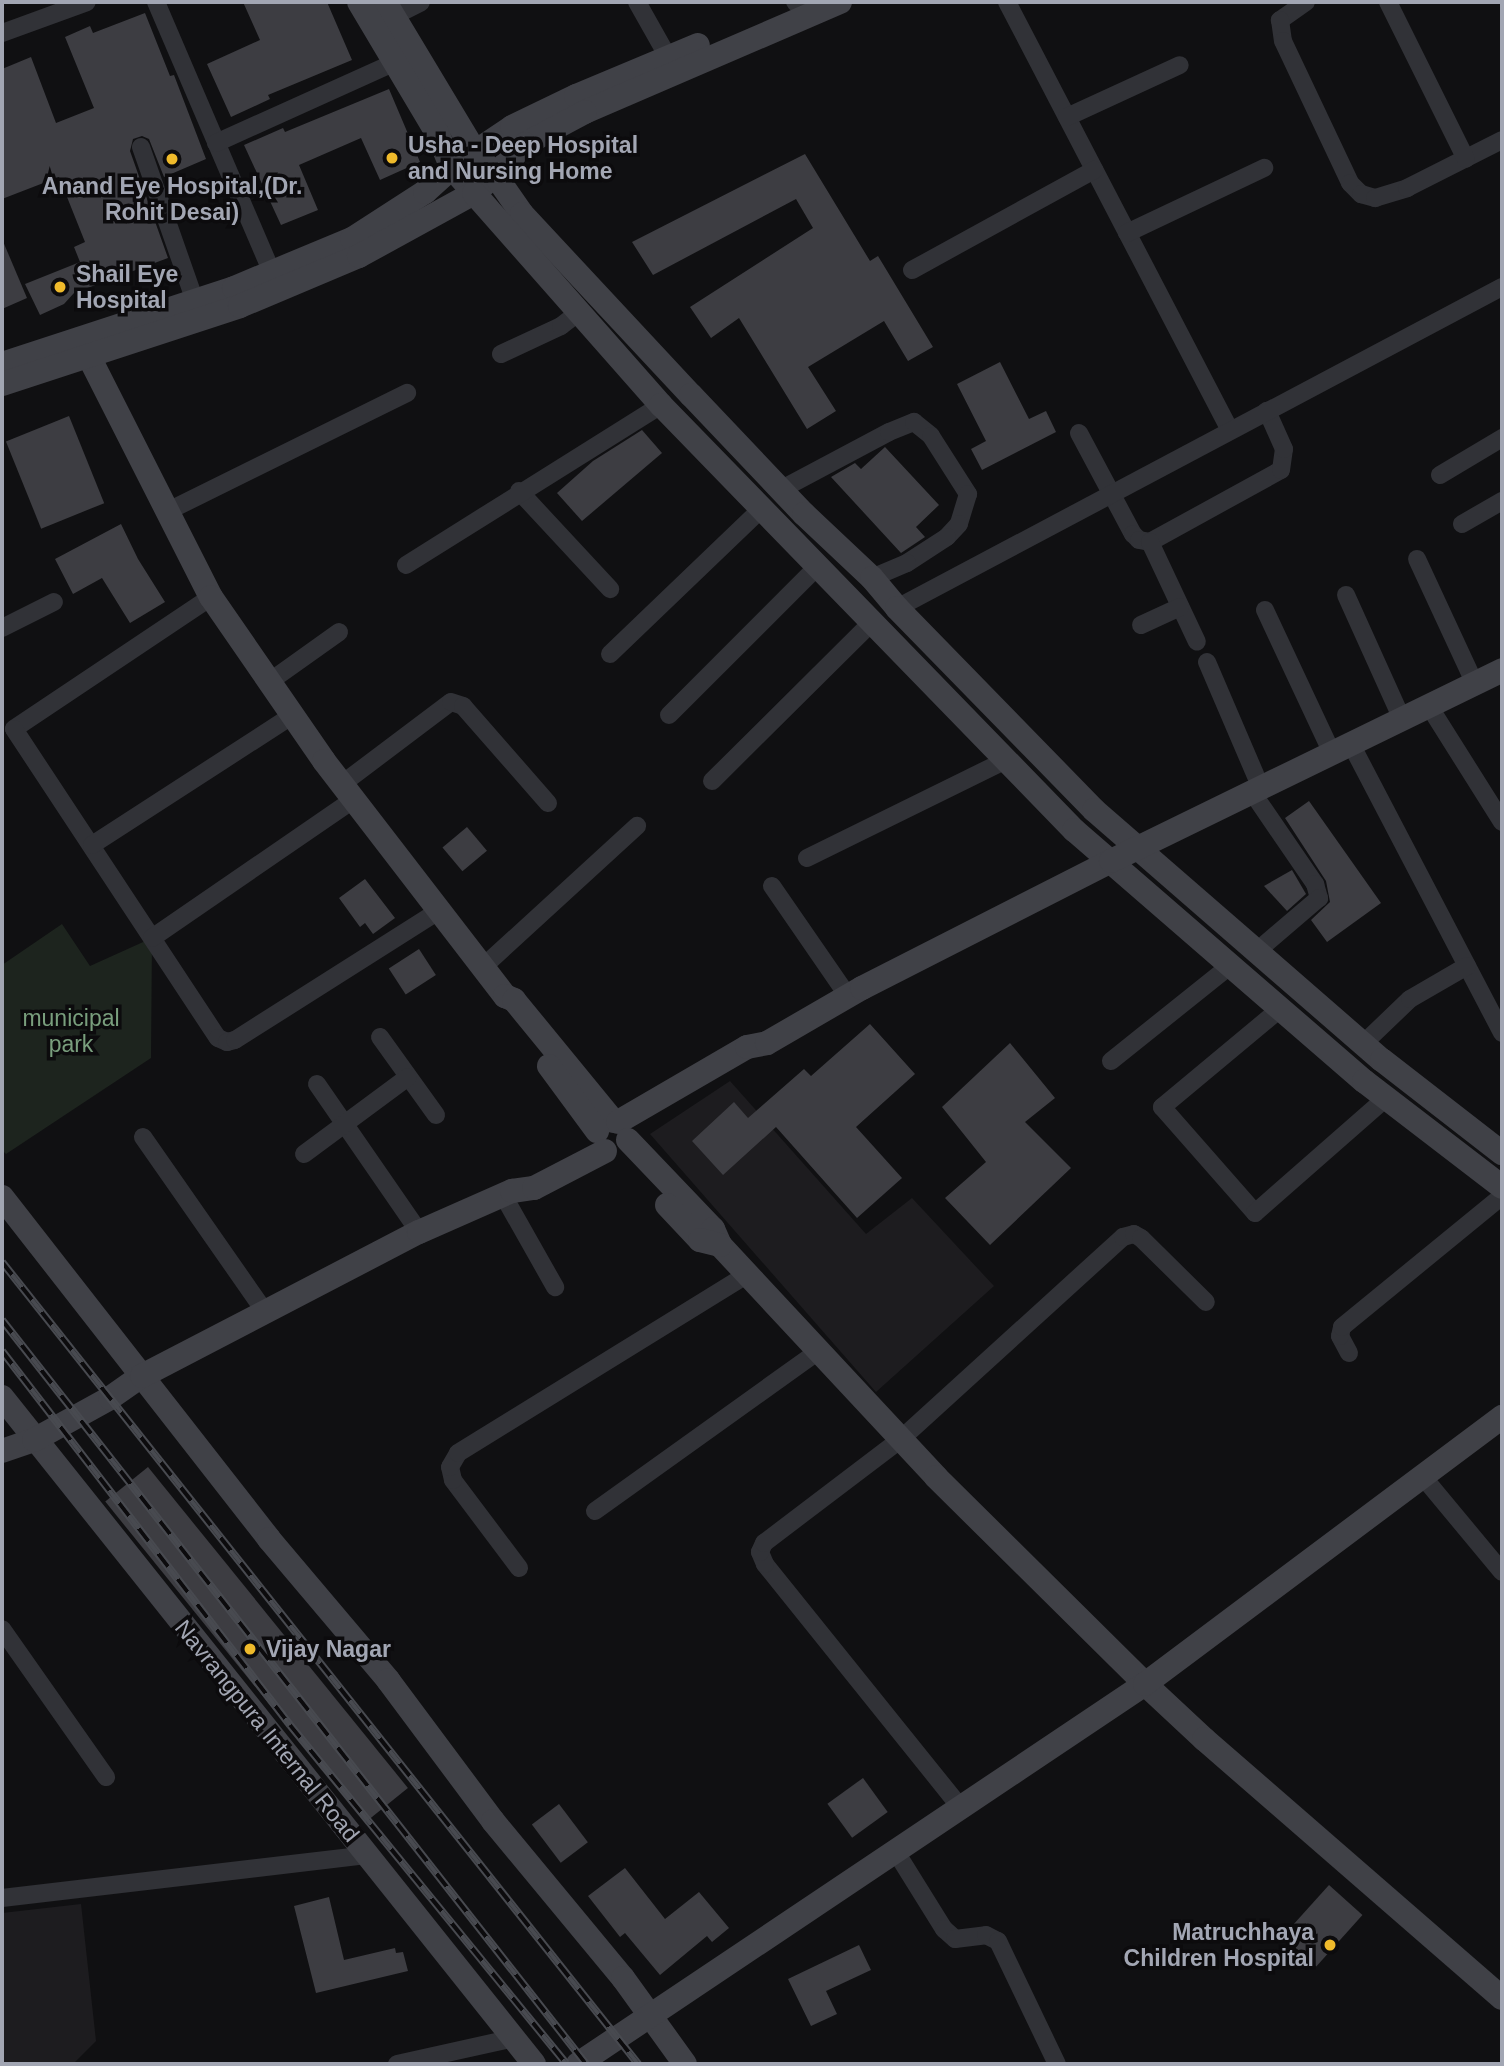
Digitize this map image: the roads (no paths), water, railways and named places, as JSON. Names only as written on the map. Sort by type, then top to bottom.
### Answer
[{"type":"street","points":[[2,33],[40,10],[87,2]]},
{"type":"street","points":[[156,2],[271,273]]},
{"type":"street","points":[[359,2],[437,133],[452,167],[661,405],[761,509],[1074,830],[1386,1098],[1502,1187]]},
{"type":"street","points":[[421,2],[390,9],[475,152],[523,214],[780,490],[872,578],[897,608],[1094,810],[1363,1044],[1502,1153]]},
{"type":"street","points":[[636,2],[668,57]]},
{"type":"street","points":[[2,384],[83,347],[352,239],[425,192],[452,167],[512,127],[576,96],[798,2]]},
{"type":"street","points":[[2,364],[83,347],[264,296],[359,256],[474,193],[525,144],[585,112],[840,2]]},
{"type":"street","points":[[1007,2],[1230,431]]},
{"type":"street","points":[[1306,2],[1280,20],[1283,41],[1350,183],[1361,194],[1375,198],[1407,188],[1502,140]]},
{"type":"street","points":[[1388,2],[1466,159]]},
{"type":"street","points":[[216,143],[395,62]]},
{"type":"street","points":[[1067,117],[1180,65]]},
{"type":"street","points":[[141,146],[195,301]]},
{"type":"street","points":[[1127,233],[1264,168]]},
{"type":"street","points":[[912,270],[1094,170]]},
{"type":"street","points":[[897,608],[1502,287]]},
{"type":"street","points":[[501,354],[561,326],[579,312]]},
{"type":"street","points":[[83,347],[211,597],[348,792],[505,996],[505,1007],[700,1240],[720,1245],[749,1273],[901,1439],[1203,1739],[1502,1998]]},
{"type":"street","points":[[166,512],[407,393]]},
{"type":"street","points":[[406,565],[661,405]]},
{"type":"street","points":[[1079,433],[1133,534],[1139,540],[1150,542],[1281,470],[1284,449],[1267,411]]},
{"type":"street","points":[[780,490],[889,432],[914,422],[930,436],[968,494],[959,524],[947,537],[908,563],[872,578]]},
{"type":"street","points":[[1440,475],[1502,438]]},
{"type":"street","points":[[520,491],[610,590]]},
{"type":"street","points":[[1462,524],[1502,501]]},
{"type":"street","points":[[610,654],[761,509]]},
{"type":"street","points":[[1150,542],[1197,642]]},
{"type":"street","points":[[1417,559],[1475,684]]},
{"type":"street","points":[[669,715],[817,567]]},
{"type":"street","points":[[1346,595],[1402,719]]},
{"type":"street","points":[[211,597],[8,732],[92,845],[219,1038],[227,1042],[235,1040],[440,911]]},
{"type":"street","points":[[4,621],[54,602]]},
{"type":"street","points":[[1141,625],[1180,607]]},
{"type":"street","points":[[1265,610],[1467,966],[1502,1033]]},
{"type":"street","points":[[712,781],[872,622]]},
{"type":"street","points":[[270,682],[339,632]]},
{"type":"street","points":[[1207,662],[1256,790],[1315,884],[1319,898],[1257,951]]},
{"type":"street","points":[[2,1451],[34,1440],[110,1398],[142,1376],[419,1232],[508,1193],[534,1188],[747,1047],[767,1043],[848,996],[1138,847],[1502,670]]},
{"type":"street","points":[[152,938],[348,792],[451,702],[463,706],[548,803]]},
{"type":"street","points":[[1429,706],[1502,822]]},
{"type":"street","points":[[92,845],[293,715]]},
{"type":"street","points":[[807,858],[1006,760]]},
{"type":"street","points":[[483,967],[638,826]]},
{"type":"street","points":[[772,886],[848,996]]},
{"type":"street","points":[[1111,1061],[1231,965]]},
{"type":"street","points":[[1363,1044],[1410,999],[1467,966]]},
{"type":"street","points":[[1281,1009],[1162,1107],[1255,1213],[1386,1098]]},
{"type":"street","points":[[380,1037],[436,1115]]},
{"type":"street","points":[[304,1154],[408,1077]]},
{"type":"street","points":[[317,1084],[419,1232]]},
{"type":"street","points":[[143,1137],[265,1312]]},
{"type":"street","points":[[508,1193],[555,1287]]},
{"type":"street","points":[[1349,1353],[1340,1336],[1342,1327],[1502,1196]]},
{"type":"street","points":[[2,1197],[269,1539],[388,1681],[493,1821],[652,2016],[685,2064]]},
{"type":"street","points":[[961,1808],[765,1564],[760,1552],[764,1543],[901,1439],[1124,1237],[1134,1234],[1141,1238],[1206,1302]]},
{"type":"street","points":[[519,1568],[453,1480],[450,1467],[458,1454],[749,1273]]},
{"type":"street","points":[[595,1511],[820,1350]]},
{"type":"street","name":"Navrangpura Internal Road","points":[[2,1397],[534,2064]]},
{"type":"street","points":[[578,2064],[616,2036],[652,2016],[1145,1684],[1424,1478],[1502,1417]]},
{"type":"street","points":[[1424,1478],[1502,1572]]},
{"type":"street","points":[[3,1632],[106,1777]]},
{"type":"street","points":[[896,1852],[944,1929],[955,1939],[986,1935],[998,1941],[1057,2064]]},
{"type":"street","points":[[2,1898],[366,1855]]},
{"type":"street","points":[[397,2064],[514,2038]]},
{"type":"railway","points":[[2,1262],[638,2064]]},
{"type":"railway","points":[[2,1320],[586,2064]]},
{"type":"railway","points":[[2,1351],[290,1725],[566,2064]]},
{"type":"place","name":"Usha - Deep Hospital and Nursing Home","points":[[392,158]]},
{"type":"place","name":"Anand Eye Hospital,(Dr. Rohit Desai)","points":[[172,159]]},
{"type":"place","name":"Shail Eye Hospital","points":[[60,287]]},
{"type":"place","name":"Vijay Nagar","points":[[250,1649]]},
{"type":"place","name":"Matruchhaya Children Hospital","points":[[1330,1945]]},
{"type":"park label","name":"municipal park","points":[[71,1031]]}]
